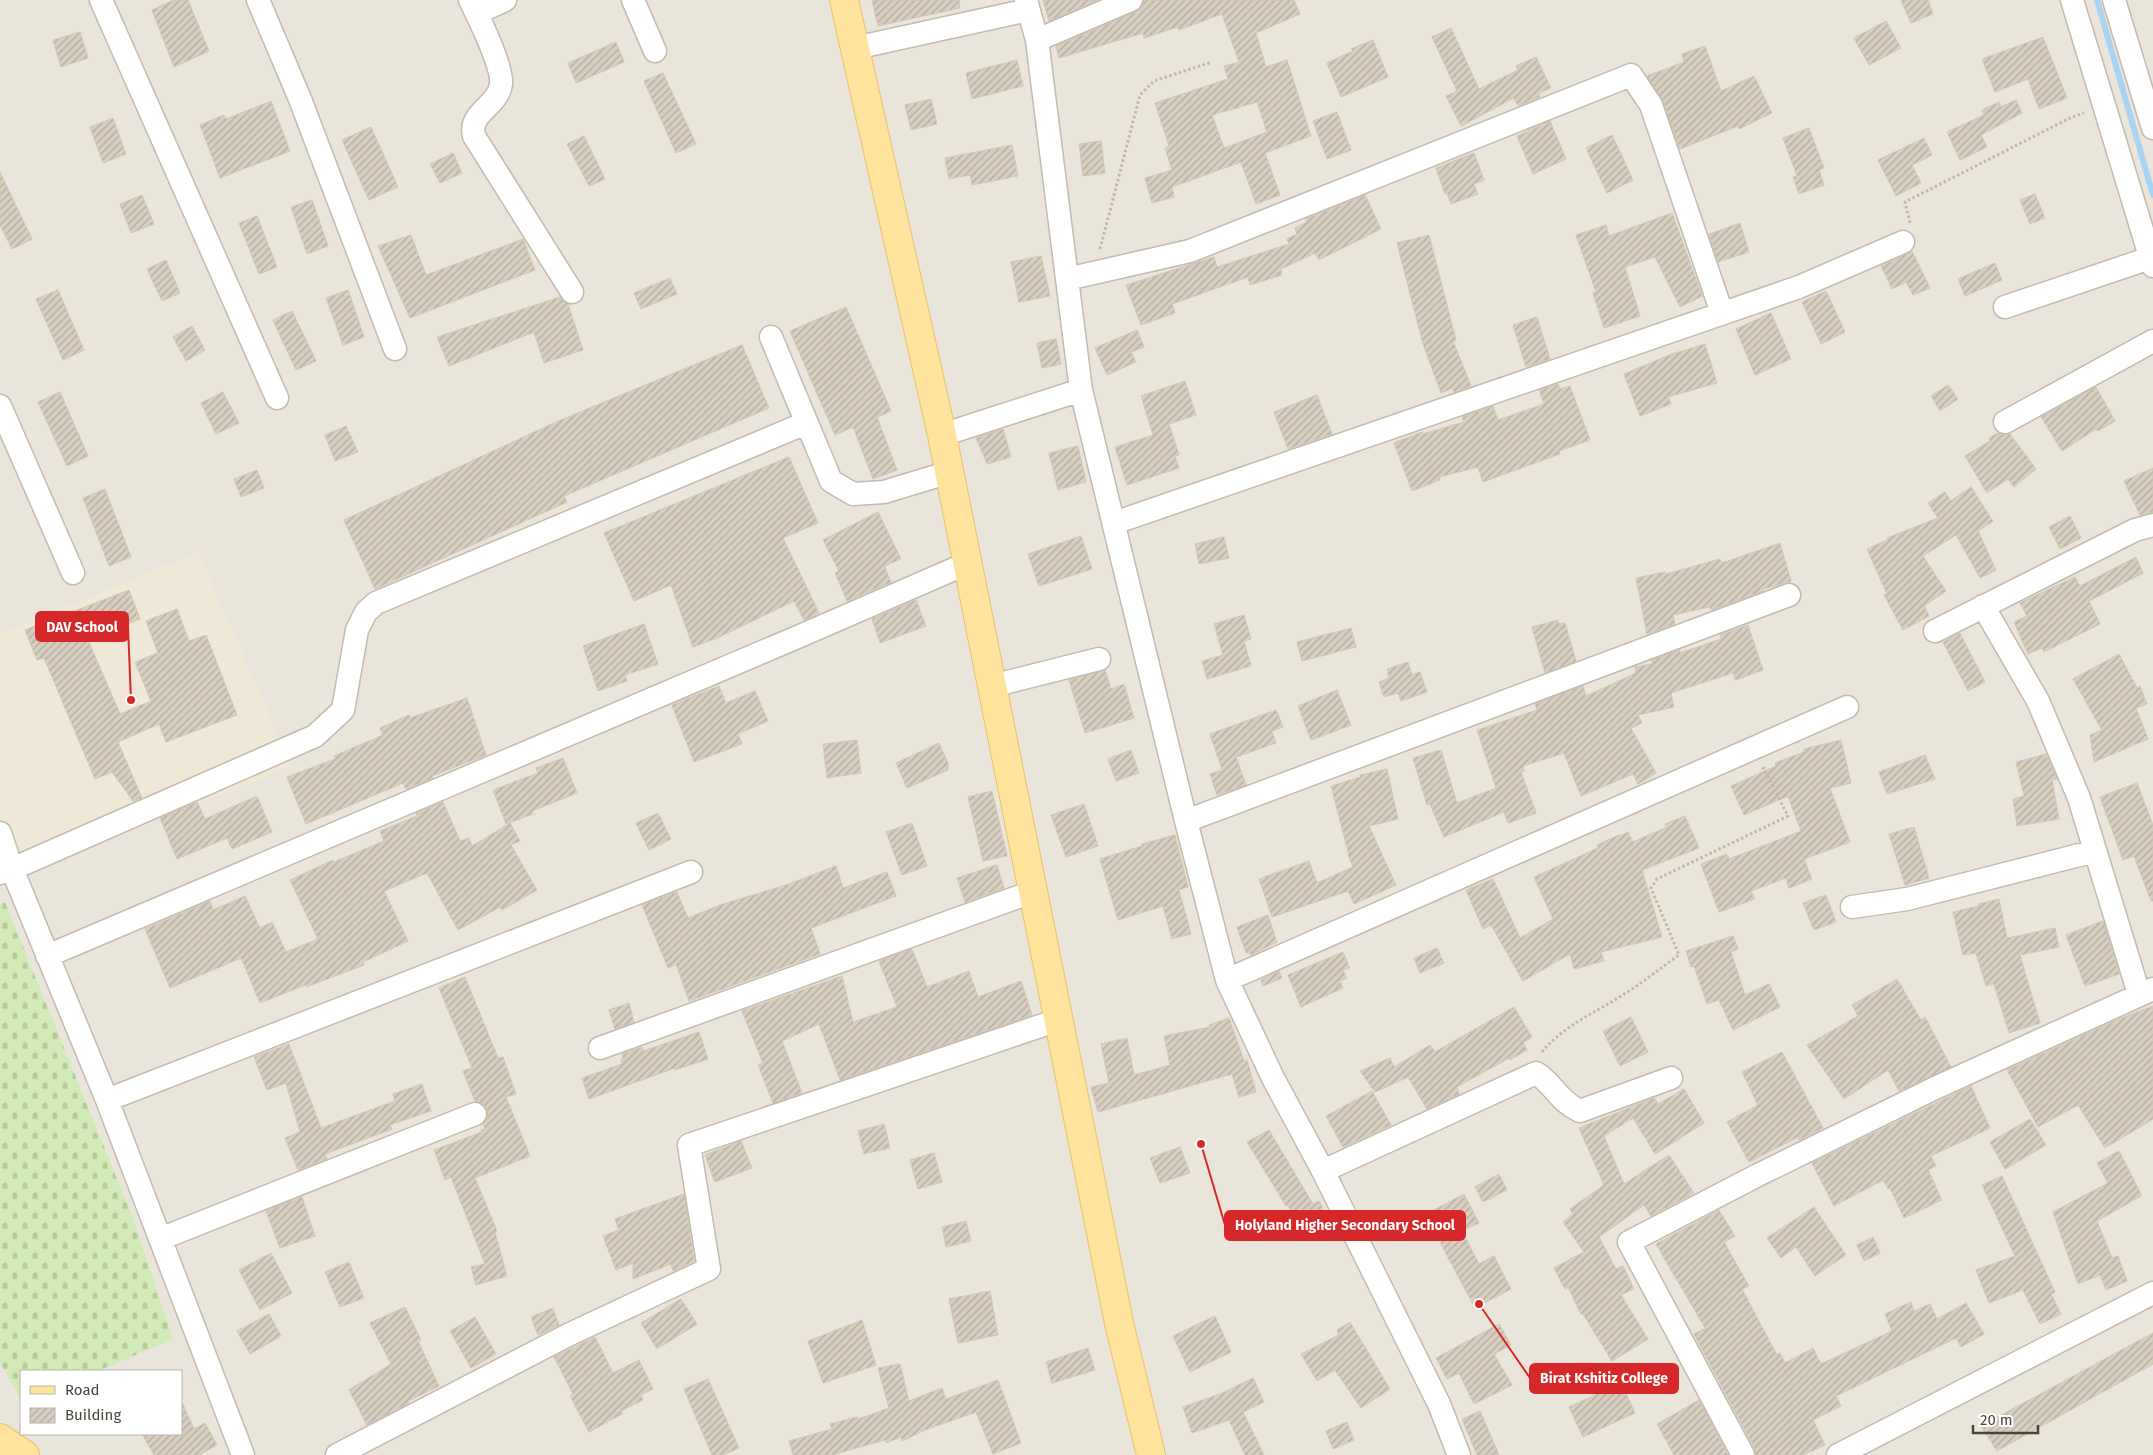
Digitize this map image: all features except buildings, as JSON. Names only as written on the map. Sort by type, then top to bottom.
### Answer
[{"type":"main road","points":[[844,0],[950,472],[1119,1324],[1151,1455]]},
{"type":"main road","points":[[0,1438],[25,1455]]},
{"type":"street","points":[[101,0],[277,398]]},
{"type":"street","points":[[258,0],[300,99],[395,349]]},
{"type":"street","points":[[505,0],[473,6],[497,63],[501,84],[493,103],[474,120],[472,127],[474,136],[572,292]]},
{"type":"street","points":[[634,0],[655,51]]},
{"type":"street","points":[[1037,40],[1131,0]]},
{"type":"street","points":[[2005,307],[2152,260],[2107,122],[2072,0]]},
{"type":"street","points":[[2114,0],[2152,122]]},
{"type":"street","points":[[855,48],[1027,5],[1037,40],[1081,390],[1186,822],[1228,980],[1273,1078],[1323,1171],[1439,1404],[1459,1455]]},
{"type":"street","points":[[1067,279],[1190,251],[1631,75],[1651,105],[1722,313]]},
{"type":"street","points":[[1114,524],[1799,287],[1902,242]]},
{"type":"street","points":[[771,337],[831,481],[853,494],[884,492],[950,472]]},
{"type":"street","points":[[2005,422],[2153,341]]},
{"type":"street","points":[[942,435],[1081,390]]},
{"type":"street","points":[[0,406],[73,573]]},
{"type":"street","points":[[6,871],[315,736],[343,710],[358,630],[366,612],[376,603],[806,423]]},
{"type":"street","points":[[1935,631],[2135,530],[2153,525]]},
{"type":"street","points":[[47,956],[793,640],[968,563]]},
{"type":"street","points":[[1186,822],[1789,595]]},
{"type":"street","points":[[1743,1455],[1629,1242],[1758,1175],[1934,1088],[2146,992],[2095,851],[2079,798],[2038,701],[1984,606]]},
{"type":"street","points":[[992,686],[1099,659]]},
{"type":"street","points":[[1228,980],[1847,707]]},
{"type":"street","points":[[0,833],[6,871],[47,956],[107,1100],[243,1455]]},
{"type":"street","points":[[1852,907],[1907,899],[2095,851]]},
{"type":"street","points":[[107,1100],[691,872]]},
{"type":"street","points":[[600,1048],[1032,892]]},
{"type":"street","points":[[337,1455],[570,1334],[709,1269],[688,1146],[1058,1020]]},
{"type":"street","points":[[1323,1171],[1536,1073],[1544,1078],[1566,1105],[1580,1111],[1671,1078]]},
{"type":"street","points":[[160,1239],[475,1114]]},
{"type":"street","points":[[1838,1455],[2153,1293]]},
{"type":"path","points":[[1100,249],[1140,95],[1154,81],[1212,62]]},
{"type":"path","points":[[1902,242],[1910,235],[1910,222],[1906,202],[2070,118],[2087,112],[2107,122]]},
{"type":"path","points":[[1536,1073],[1540,1066],[1539,1055],[1550,1042],[1569,1027],[1628,992],[1679,955],[1651,888],[1657,879],[1788,816],[1753,748]]},
{"type":"shaded area","points":[[0,0],[2153,0],[2153,1455],[0,1455]]},
{"type":"shaded area","points":[[198,552],[292,766],[20,875],[0,819],[0,634]]},
{"type":"green space","points":[[5,902],[132,1216],[173,1339],[100,1370],[20,1370],[20,1398],[0,1362],[0,904]]},
{"type":"waterway","points":[[2097,0],[2153,195]]},
{"type":"place","name":"DAV School","points":[[131,700]]},
{"type":"place","name":"Holyland Higher Secondary School","points":[[1201,1144]]},
{"type":"place","name":"Birat Kshitiz College","points":[[1479,1304]]}]
